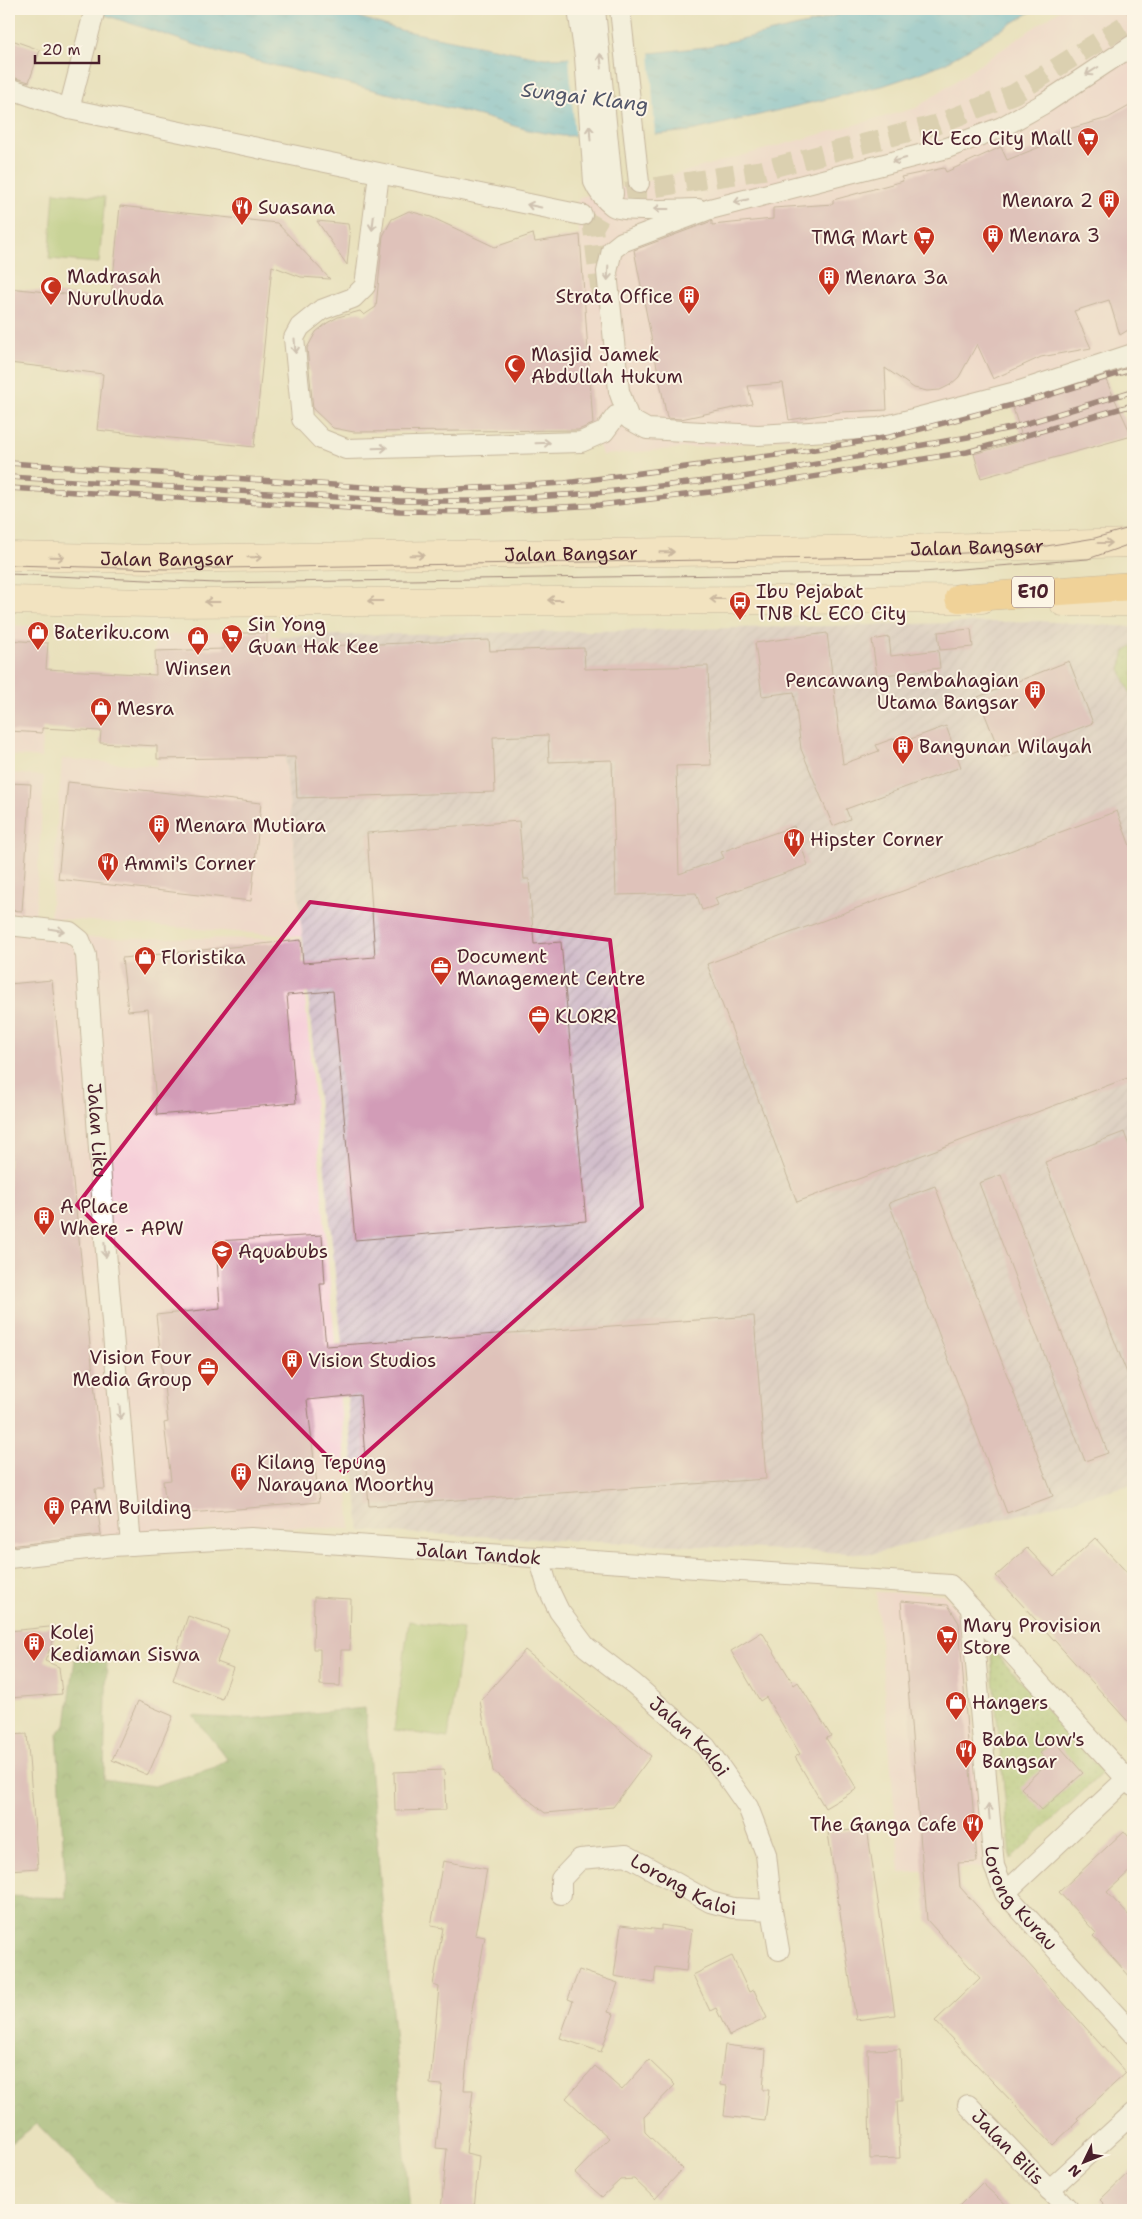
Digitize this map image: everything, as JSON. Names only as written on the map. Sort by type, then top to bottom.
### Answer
[{"type":"highway","name":"E10","points":[[959,598],[1121,587]]},
{"type":"main road","name":"Jalan Bangsar","points":[[9,556],[152,559],[898,549],[1133,543]]},
{"type":"main road","points":[[9,600],[159,603],[959,598],[1049,602],[1133,602]]},
{"type":"street","points":[[69,109],[95,9]]},
{"type":"street","points":[[578,9],[607,185]]},
{"type":"street","points":[[595,9],[607,185]]},
{"type":"street","points":[[620,9],[639,180]]},
{"type":"street","points":[[1133,45],[1044,103],[1002,127],[946,148],[710,209],[622,242],[612,250],[607,272],[619,391],[629,419],[647,429],[758,435],[879,428],[1020,391],[1133,354]]},
{"type":"street","points":[[9,88],[69,109],[582,216]]},
{"type":"street","points":[[379,174],[365,286],[353,298],[321,310],[300,327],[294,338],[302,419],[321,439],[346,449],[581,442],[604,432],[616,416]]},
{"type":"street","points":[[607,185],[597,190],[614,207],[626,211],[640,209],[710,209]]},
{"type":"street","name":"Jalan Liku","points":[[9,925],[70,932],[80,940],[86,955],[105,1240],[131,1545]]},
{"type":"street","name":"Jalan Tandok","points":[[9,1558],[131,1545],[251,1538],[950,1585],[971,1608]]},
{"type":"street","name":"Jalan Kaloi","points":[[539,1558],[548,1588],[559,1611],[586,1647],[634,1684],[706,1747],[748,1806],[766,1854],[778,1950]]},
{"type":"street","points":[[971,1608],[1131,1780],[1005,1893]]},
{"type":"street","name":"Lorong Kurau","points":[[971,1608],[994,1866],[1005,1893],[1133,2034]]},
{"type":"street","name":"Lorong Kaloi","points":[[561,1894],[561,1879],[580,1859],[626,1855],[710,1902],[733,1908],[772,1910]]},
{"type":"street","name":"Jalan Bilis","points":[[968,2105],[1069,2210]]},
{"type":"street","points":[[1049,2190],[1133,2113]]},
{"type":"highlighted area","points":[[310,902],[610,940],[642,1207],[344,1473],[77,1205]]},
{"type":"shaded area","points":[[1061,9],[1133,9],[1133,365],[1011,403],[757,442],[602,455],[594,430],[580,235],[574,207],[580,197],[664,177],[916,108]]},
{"type":"shaded area","points":[[1039,621],[1133,627],[1133,1484],[872,1554],[360,1531],[285,757],[283,664],[279,636]]},
{"type":"shaded area","points":[[9,625],[49,627],[41,758],[9,755]]},
{"type":"shaded area","points":[[271,628],[271,636],[279,636],[283,664],[285,757],[302,937],[50,918],[62,759],[157,766],[154,636]]},
{"type":"shaded area","points":[[9,773],[44,776],[34,937],[300,939],[351,1529],[253,1526],[9,1551]]},
{"type":"shaded area","points":[[876,1592],[943,1594],[965,1615],[984,1867],[900,1873]]},
{"type":"green space","points":[[54,192],[105,197],[99,263],[49,259]]},
{"type":"green space","points":[[1133,645],[1133,700],[1120,669],[1125,651]]},
{"type":"green space","points":[[409,1621],[463,1629],[448,1738],[394,1730]]},
{"type":"green space","points":[[77,1644],[107,1658],[104,1779],[154,1786],[215,1767],[227,1759],[193,1716],[247,1719],[365,1708],[410,2210],[172,2210],[113,2202],[37,2124],[9,2145],[9,1896],[66,1898],[57,1734],[66,1724]]},
{"type":"green space","points":[[990,1647],[1103,1772],[1011,1859]]},
{"type":"water","name":"Sungai Klang","points":[[87,9],[333,9],[400,30],[545,58],[633,55],[705,47],[812,23],[854,9],[1036,9],[945,63],[882,86],[691,131],[661,134],[563,136],[528,130],[480,116],[211,50]]},
{"type":"pier","points":[[650,51],[655,137],[575,138],[569,55]]},
{"type":"building","points":[[9,39],[40,50],[29,82],[9,76]]},
{"type":"building","points":[[1133,104],[1133,327],[1120,335],[1109,300],[1074,311],[1091,348],[1041,357],[993,379],[977,344],[959,377],[950,385],[940,390],[927,391],[914,388],[885,368],[887,410],[840,412],[789,420],[783,383],[748,386],[752,404],[681,419],[667,418],[634,250],[712,221],[712,225],[773,219],[773,208],[833,204],[833,200],[903,181],[901,177],[944,168],[946,172],[1001,147],[1007,160],[1060,139],[1058,132],[1108,118]]},
{"type":"building","points":[[120,206],[277,223],[330,279],[301,277],[272,266],[254,447],[97,430],[103,374],[9,363],[9,288],[111,299]]},
{"type":"building","points":[[409,211],[431,217],[495,247],[533,234],[535,242],[580,235],[593,424],[578,430],[354,432],[333,428],[313,409],[307,348],[316,332],[327,323],[338,317],[360,311],[364,315],[376,307],[383,236],[392,219]]},
{"type":"building","points":[[317,221],[348,224],[350,236],[347,265]]},
{"type":"building","points":[[1104,376],[1132,436],[981,478],[974,454],[1023,440],[1012,405]]},
{"type":"building","points":[[971,629],[973,647],[940,650],[938,632]]},
{"type":"building","points":[[223,633],[267,633],[267,648],[489,640],[490,651],[584,648],[585,669],[708,666],[711,765],[676,766],[679,874],[724,858],[721,852],[794,826],[808,865],[715,898],[718,905],[702,910],[696,893],[616,895],[612,760],[549,762],[548,735],[493,737],[495,792],[297,798],[295,757],[157,759],[157,746],[100,743],[101,731],[42,728],[42,733],[9,731],[9,640],[48,643],[46,669],[156,675],[155,651],[224,649]]},
{"type":"building","points":[[827,633],[843,764],[879,751],[876,745],[895,738],[897,744],[946,726],[961,767],[846,809],[850,819],[833,826],[801,749],[794,692],[762,696],[755,643]]},
{"type":"building","points":[[889,637],[891,656],[938,650],[940,668],[877,676],[872,640]]},
{"type":"building","name":"Pencawang Pembahagian Utama Bangsar","points":[[1069,661],[1093,723],[1002,758],[978,697]]},
{"type":"building","name":"Menara Mutiara","points":[[68,782],[261,803],[251,901],[58,879]]},
{"type":"building","points":[[9,783],[31,784],[22,911],[9,910]]},
{"type":"building","points":[[1117,811],[1133,854],[1133,1076],[797,1202],[707,964]]},
{"type":"building","points":[[519,821],[524,879],[529,879],[534,944],[561,942],[586,1221],[355,1240],[333,991],[287,995],[296,1103],[157,1115],[148,1009],[128,1011],[122,958],[301,940],[303,963],[375,957],[367,833]]},
{"type":"building","name":"A Place Where - APW","points":[[52,980],[105,1489],[95,1489],[101,1535],[9,1546],[9,984]]},
{"type":"building","points":[[1124,1132],[1133,1157],[1132,1386],[1045,1162]]},
{"type":"building","points":[[1001,1175],[1108,1453],[1085,1461],[979,1183]]},
{"type":"building","points":[[935,1186],[1053,1496],[1007,1513],[889,1203]]},
{"type":"building","points":[[322,1235],[325,1284],[320,1284],[326,1346],[754,1316],[766,1479],[369,1506],[360,1395],[307,1400],[319,1502],[167,1515],[163,1481],[171,1480],[164,1423],[168,1422],[156,1315],[220,1308],[216,1241]]},
{"type":"building","points":[[1095,1538],[1133,1579],[1133,1727],[996,1576],[1027,1548],[1054,1576]]},
{"type":"building","points":[[314,1597],[351,1599],[350,1650],[341,1650],[340,1686],[320,1685],[320,1649],[313,1649]]},
{"type":"building","points":[[901,1601],[948,1605],[959,1623],[977,1862],[958,1863],[960,1887],[1126,2073],[1077,2118],[1079,2120],[1053,2145],[935,2021],[980,1978],[927,1920]]},
{"type":"building","points":[[188,1616],[229,1630],[217,1662],[233,1668],[222,1699],[173,1680],[183,1650],[177,1648]]},
{"type":"building","name":"Kolej Kediaman Siswa","points":[[59,1626],[45,1661],[59,1667],[62,1694],[9,1698],[9,1631]]},
{"type":"building","points":[[762,1632],[794,1685],[798,1682],[831,1736],[826,1738],[857,1789],[825,1808],[795,1757],[800,1754],[766,1697],[760,1701],[731,1651]]},
{"type":"building","points":[[525,1650],[651,1756],[613,1807],[545,1813],[493,1771],[480,1701]]},
{"type":"building","points":[[138,1701],[173,1716],[148,1775],[112,1760]]},
{"type":"building","points":[[27,1734],[38,1868],[9,1870],[9,1735]]},
{"type":"building","points":[[1054,1740],[1083,1773],[1042,1810],[1021,1788],[1048,1762],[1040,1753]]},
{"type":"building","points":[[444,1770],[446,1810],[395,1811],[394,1772]]},
{"type":"building","points":[[867,1828],[895,2015],[856,2020],[828,1833]]},
{"type":"building","points":[[1124,1831],[1133,1842],[1133,1868],[1107,1892],[1133,1920],[1133,1980],[1093,1936],[1096,1933],[1059,1892]]},
{"type":"building","points":[[443,1861],[487,1869],[475,1935],[485,1937],[472,2009],[464,2090],[473,2090],[466,2153],[479,2156],[474,2210],[441,2210],[447,2149],[436,2148],[442,2085],[430,2084],[439,1987],[433,1985],[443,1928],[431,1926]]},
{"type":"building","points":[[621,1925],[661,1930],[661,1925],[692,1930],[686,1971],[656,1967],[654,1983],[614,1976]]},
{"type":"building","points":[[732,1956],[749,1992],[754,1990],[767,2018],[729,2036],[716,2008],[710,2011],[693,1975]]},
{"type":"building","points":[[579,1970],[618,1983],[608,2012],[614,2014],[601,2052],[560,2038],[573,2001],[568,1999]]},
{"type":"building","points":[[725,2045],[766,2050],[763,2090],[769,2090],[765,2121],[724,2116],[727,2086],[720,2085]]},
{"type":"building","points":[[900,2049],[902,2101],[897,2101],[900,2158],[870,2159],[868,2050]]},
{"type":"building","points":[[649,2060],[675,2085],[644,2117],[645,2132],[683,2169],[655,2199],[634,2179],[620,2180],[602,2197],[575,2173],[609,2138],[566,2098],[595,2066],[622,2090]]},
{"type":"building","points":[[1133,2168],[1133,2210],[1110,2210],[1100,2200]]},
{"type":"building","points":[[982,2183],[1011,2210],[955,2210]]},
{"type":"tunnel","points":[[601,295],[593,228],[613,194],[763,170],[935,125],[1014,94],[1133,20]]},
{"type":"tram line","points":[[9,565],[165,569],[888,557],[1022,550],[1095,538],[1133,527]]},
{"type":"tram line","points":[[9,574],[216,583],[923,572],[1088,559],[1133,543]]},
{"type":"railway","points":[[9,463],[423,491],[565,483],[784,454],[890,437],[1039,398],[1133,369]]},
{"type":"railway","points":[[9,477],[400,501],[468,501],[596,493],[743,477],[968,437],[1015,427],[1133,391]]},
{"type":"railway","points":[[9,488],[400,511],[471,512],[600,505],[744,488],[967,452],[1133,405]]},
{"type":"place","name":"KL Eco City Mall","points":[[1088,157]]},
{"type":"place","name":"Menara 2","points":[[1109,219]]},
{"type":"place","name":"Suasana","points":[[242,226]]},
{"type":"place","name":"Menara 3","points":[[993,254]]},
{"type":"place","name":"TMG Mart","points":[[924,256]]},
{"type":"place","name":"Menara 3a","points":[[829,296]]},
{"type":"place","name":"Madrasah Nurulhuda","points":[[51,306]]},
{"type":"place","name":"Strata Office","points":[[689,315]]},
{"type":"place","name":"Masjid Jamek Abdullah Hukum","points":[[515,384]]},
{"type":"place","name":"Ibu Pejabat TNB KL ECO City","points":[[740,621]]},
{"type":"place","name":"Bateriku.com","points":[[38,651]]},
{"type":"place","name":"Sin Yong Guan Hak Kee","points":[[232,654]]},
{"type":"place","name":"Winsen","points":[[198,656]]},
{"type":"place","name":"Pencawang Pembahagian Utama Bangsar","points":[[1035,710]]},
{"type":"place","name":"Mesra","points":[[101,727]]},
{"type":"place","name":"Bangunan Wilayah","points":[[903,765]]},
{"type":"place","name":"Menara Mutiara","points":[[159,844]]},
{"type":"place","name":"Hipster Corner","points":[[794,858]]},
{"type":"place","name":"Ammi's Corner","points":[[108,882]]},
{"type":"place","name":"Floristika","points":[[145,976]]},
{"type":"place","name":"Document Management Centre","points":[[441,986]]},
{"type":"place","name":"KLORR","points":[[539,1035]]},
{"type":"place","name":"A Place Where - APW","points":[[44,1236]]},
{"type":"place","name":"Aquabubs","points":[[222,1270]]},
{"type":"place","name":"Vision Studios","points":[[292,1379]]},
{"type":"place","name":"Vision Four Media Group","points":[[208,1387]]},
{"type":"place","name":"Kilang Tepung Narayana Moorthy","points":[[241,1492]]},
{"type":"place","name":"PAM Building","points":[[54,1526]]},
{"type":"place","name":"Mary Provision Store","points":[[947,1655]]},
{"type":"place","name":"Kolej Kediaman Siswa","points":[[34,1662]]},
{"type":"place","name":"Hangers","points":[[956,1721]]},
{"type":"place","name":"Baba Low's Bangsar","points":[[966,1769]]},
{"type":"place","name":"The Ganga Cafe","points":[[973,1843]]}]
